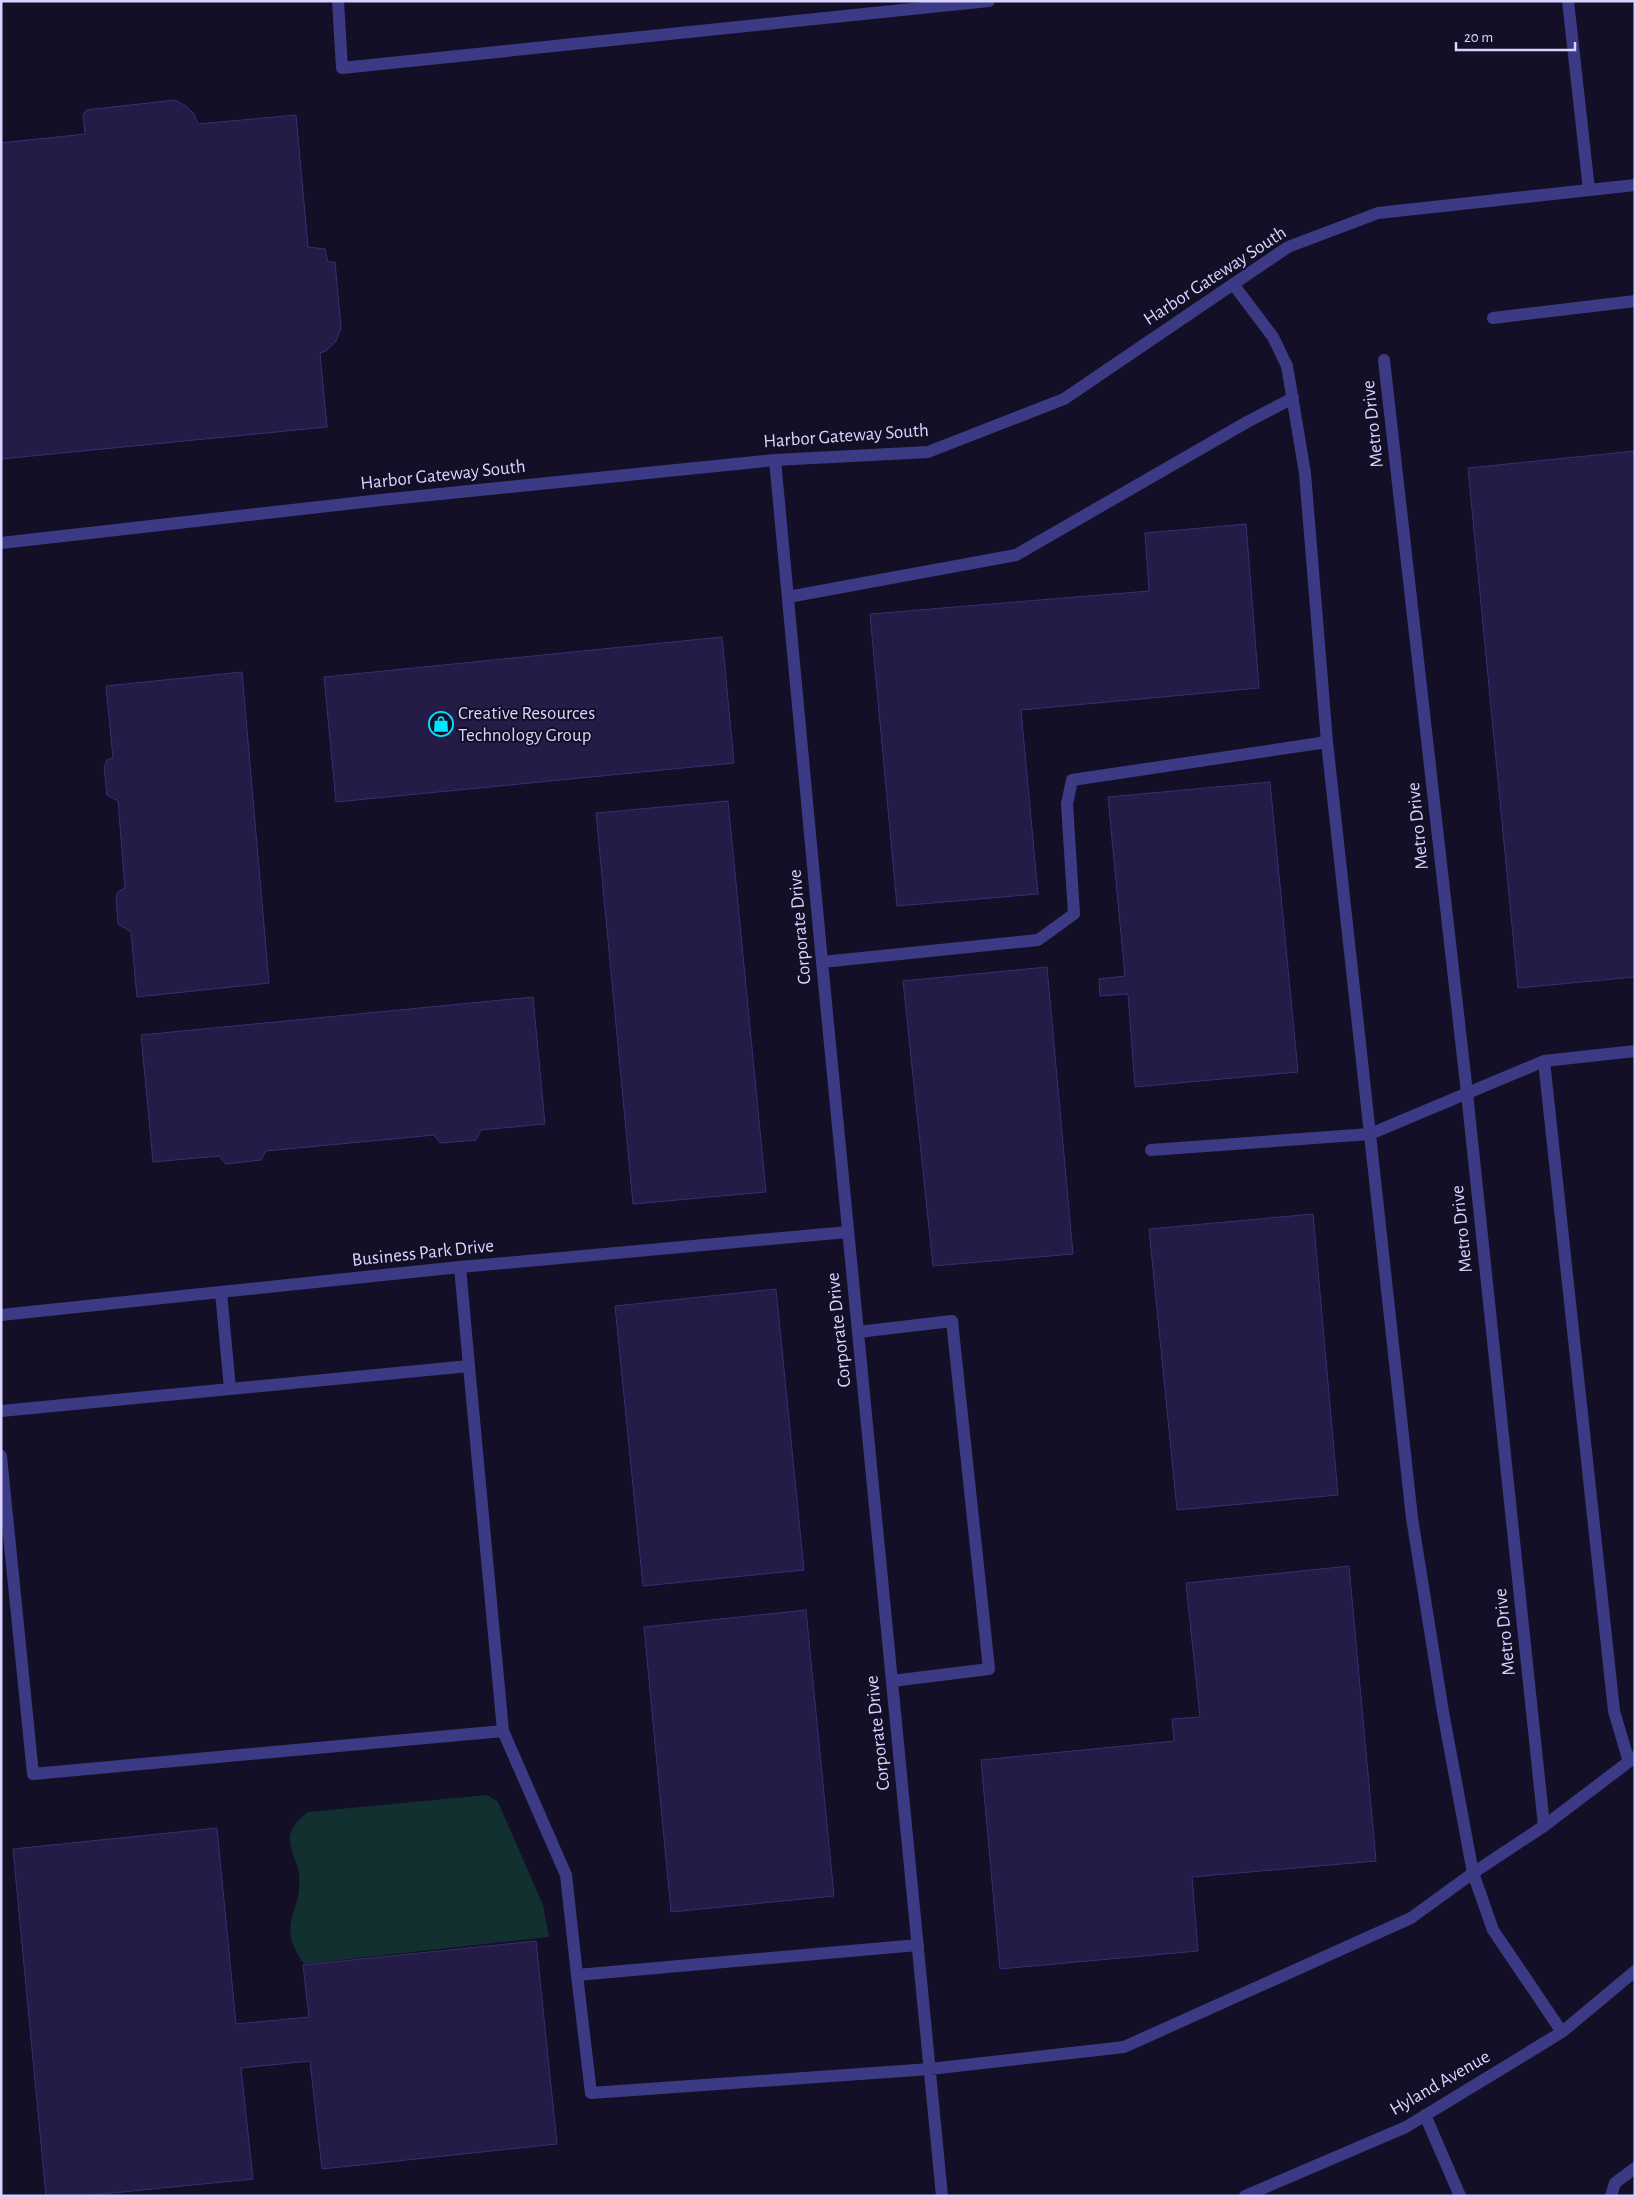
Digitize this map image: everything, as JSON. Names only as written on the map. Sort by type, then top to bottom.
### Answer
[{"type":"street","points":[[338,1],[342,68],[989,1]]},
{"type":"street","points":[[1568,1],[1589,190]]},
{"type":"street","name":"Harbor Gateway South","points":[[1,543],[372,501],[775,460],[928,452],[1064,399],[1288,247],[1378,212],[1635,185]]},
{"type":"street","points":[[1233,284],[1273,337],[1286,366],[1305,473],[1327,742],[1412,1518],[1443,1712],[1472,1872],[1493,1930],[1562,2032]]},
{"type":"street","points":[[1493,318],[1635,301]]},
{"type":"street","name":"Metro Drive","points":[[1384,360],[1467,1093],[1544,1826]]},
{"type":"street","points":[[788,598],[1016,556],[1247,422],[1293,398]]},
{"type":"street","name":"Corporate Drive","points":[[775,460],[942,2196]]},
{"type":"street","points":[[822,962],[1038,940],[1074,914],[1068,804],[1072,780],[1327,742]]},
{"type":"street","points":[[1151,1150],[1370,1134],[1544,1061],[1635,1051]]},
{"type":"street","points":[[460,1267],[503,1730],[566,1875],[591,2093],[930,2069],[1124,2046],[1411,1918],[1472,1872],[1544,1826],[1632,1759],[1613,1702],[1544,1061]]},
{"type":"street","name":"Business Park Drive","points":[[1,1315],[460,1267],[848,1232]]},
{"type":"street","points":[[221,1292],[230,1389]]},
{"type":"street","points":[[858,1332],[952,1322],[989,1669],[892,1680]]},
{"type":"street","points":[[1,1411],[469,1366]]},
{"type":"street","points":[[1,1456],[32,1774],[503,1730]]},
{"type":"street","points":[[577,1975],[918,1945]]},
{"type":"street","name":"Hyland Avenue","points":[[1245,2196],[1406,2127],[1562,2032],[1635,1971]]},
{"type":"street","points":[[1425,2115],[1460,2196]]},
{"type":"street","points":[[1611,2196],[1615,2184],[1635,2168]]},
{"type":"green space","points":[[487,1795],[498,1802],[543,1905],[549,1937],[304,1964],[295,1950],[290,1928],[299,1888],[299,1875],[290,1837],[294,1826],[302,1817],[308,1812]]},
{"type":"building","points":[[175,100],[186,106],[194,114],[198,124],[296,115],[308,247],[325,249],[328,262],[335,262],[341,328],[336,341],[326,351],[320,353],[327,427],[1,459],[1,143],[85,134],[83,115],[86,110]]},
{"type":"building","points":[[1635,451],[1635,977],[1518,988],[1468,468]]},
{"type":"building","points":[[1246,524],[1259,688],[1021,710],[1038,894],[897,906],[870,614],[1149,591],[1145,533]]},
{"type":"building","points":[[722,637],[734,763],[336,802],[324,677]]},
{"type":"building","points":[[242,672],[269,983],[137,997],[131,932],[118,924],[116,897],[118,892],[125,888],[118,801],[107,795],[104,767],[107,760],[113,758],[106,686]]},
{"type":"building","points":[[1270,782],[1298,1072],[1135,1087],[1128,994],[1100,996],[1099,979],[1125,976],[1108,797]]},
{"type":"building","points":[[728,801],[766,1192],[633,1204],[596,813]]},
{"type":"building","points":[[1047,967],[1073,1254],[933,1266],[903,981]]},
{"type":"building","points":[[533,997],[545,1124],[481,1130],[476,1140],[440,1143],[434,1135],[266,1151],[261,1160],[226,1164],[219,1156],[153,1162],[141,1035]]},
{"type":"building","points":[[1313,1214],[1338,1495],[1177,1510],[1149,1229]]},
{"type":"building","points":[[776,1289],[804,1570],[643,1586],[615,1306]]},
{"type":"building","points":[[1349,1566],[1376,1861],[1192,1877],[1198,1951],[1000,1969],[981,1760],[1174,1741],[1172,1719],[1200,1717],[1186,1583]]},
{"type":"building","points":[[806,1610],[834,1896],[671,1912],[644,1627]]},
{"type":"building","points":[[217,1828],[236,2024],[309,2017],[303,1965],[536,1941],[557,2144],[322,2169],[310,2061],[241,2068],[253,2179],[82,2196],[46,2196],[13,1849]]},
{"type":"place","name":"Creative Resources Technology Group","points":[[441,724]]}]
